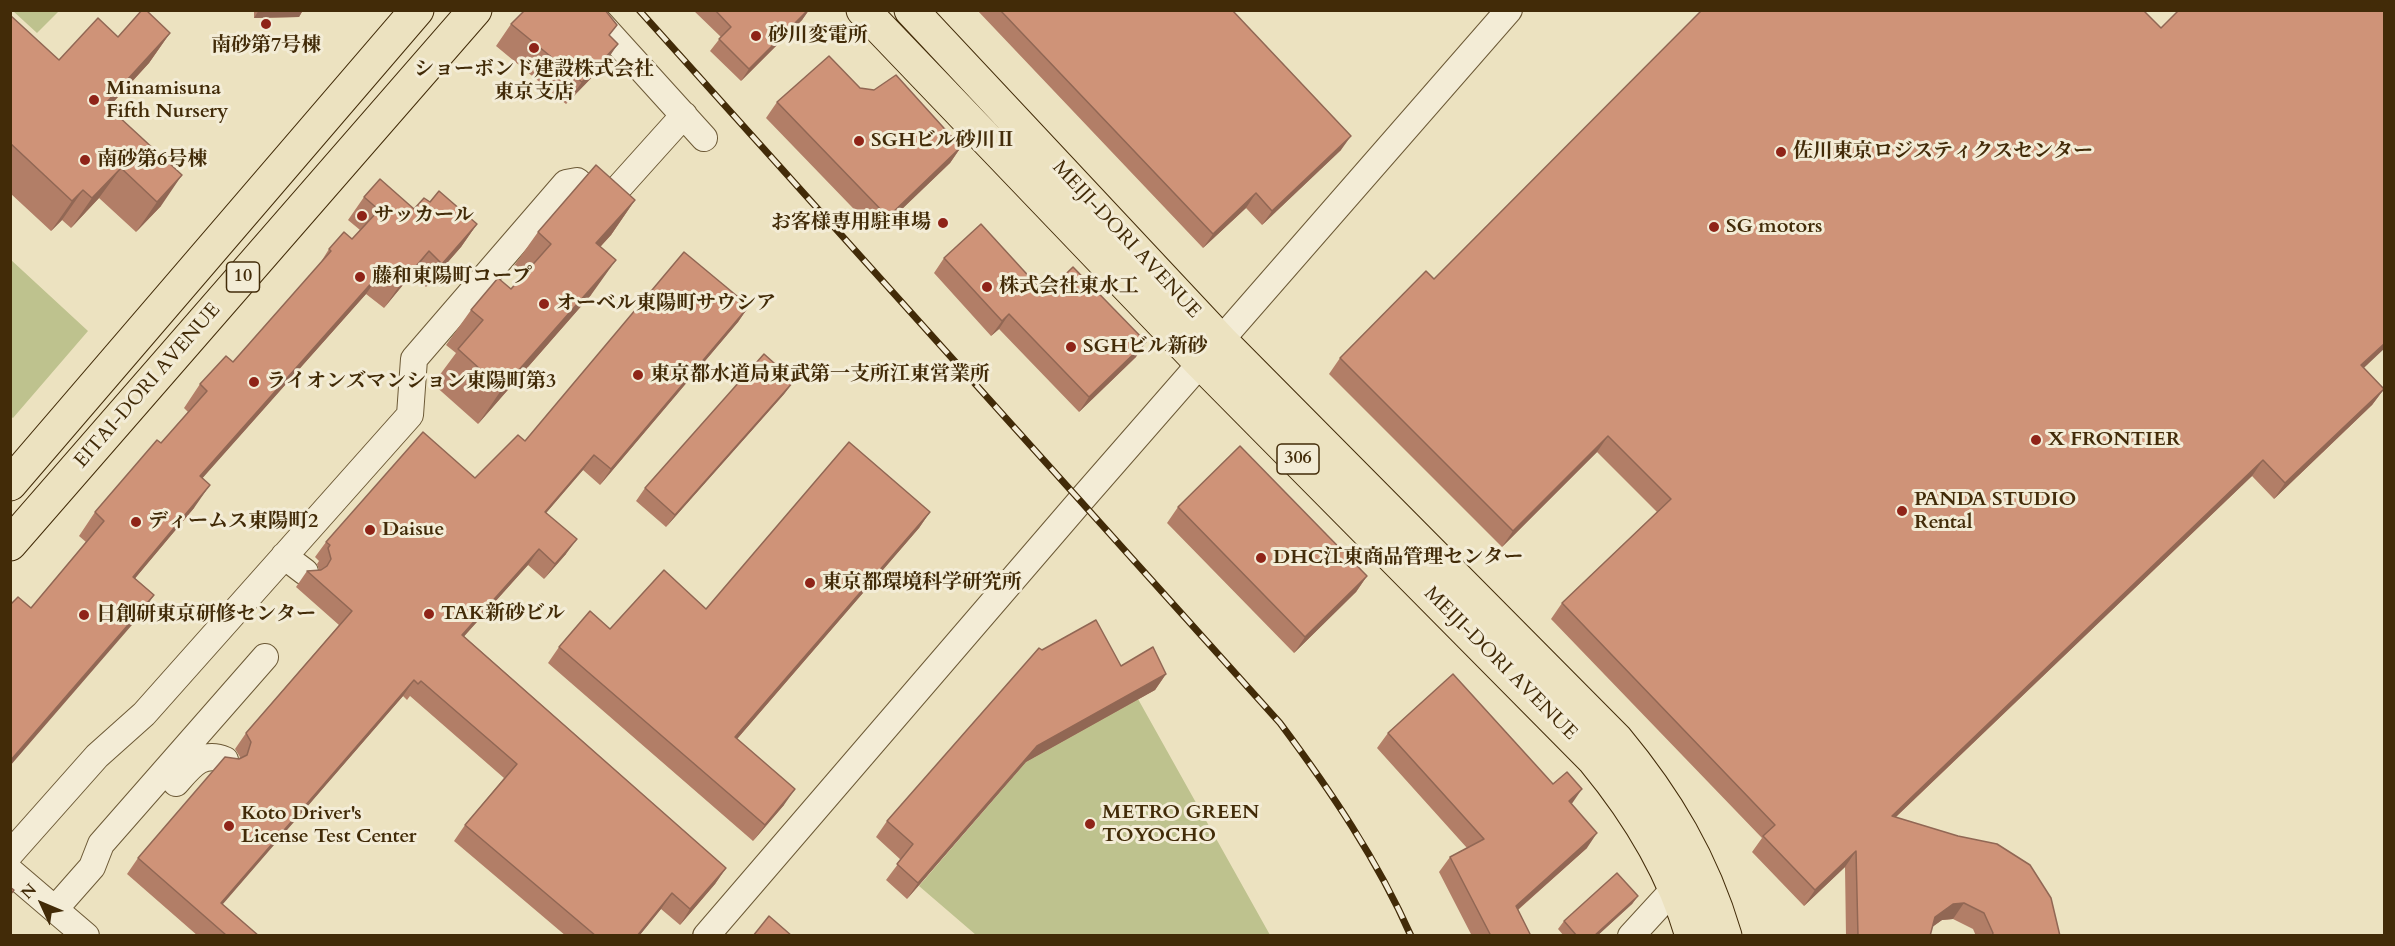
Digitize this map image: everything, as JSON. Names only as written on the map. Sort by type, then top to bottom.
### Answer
[{"type":"main road","name":"EITAI-DORI AVENUE","points":[[10,484],[417,10]]},
{"type":"main road","name":"EITAI-DORI AVENUE","points":[[10,544],[475,10]]},
{"type":"main road","name":"MEIJI-DORI AVENUE","points":[[863,10],[1211,352],[1617,739],[1642,769],[1683,831],[1703,871],[1725,936]]},
{"type":"main road","name":"MEIJI-DORI AVENUE","points":[[911,10],[1211,352],[1594,760],[1636,816],[1675,888],[1692,936]]},
{"type":"street","points":[[588,10],[704,138]]},
{"type":"street","points":[[706,936],[1509,10]]},
{"type":"street","points":[[10,854],[97,756],[144,714],[284,556],[412,427],[410,415],[414,359],[566,183],[577,181],[604,204],[684,116]]},
{"type":"street","points":[[284,556],[305,572]]},
{"type":"street","points":[[54,909],[92,867],[101,844],[265,657]]},
{"type":"street","points":[[120,822],[131,833],[199,759],[212,756],[225,760]]},
{"type":"street","points":[[10,871],[86,936]]},
{"type":"street","points":[[1631,936],[1675,888]]},
{"type":"green space","points":[[13,11],[59,11],[37,33]]},
{"type":"green space","points":[[10,259],[88,331],[13,418],[10,416]]},
{"type":"green space","name":"METRO GREEN TOYOCHO","points":[[1138,699],[1270,935],[976,935],[919,886],[1026,762]]},
{"type":"building","points":[[142,10],[146,10],[170,33],[105,104],[182,175],[157,202],[121,168],[92,198],[83,190],[72,201],[10,143],[10,15],[59,60],[98,18],[118,37]]},
{"type":"building","points":[[525,10],[605,10],[617,25],[609,35],[618,44],[582,82],[511,24]]},
{"type":"building","name":"砂川変電所","points":[[715,10],[808,10],[749,69],[719,39],[731,27]]},
{"type":"building","points":[[1000,10],[1232,10],[1351,136],[1272,211],[1256,193],[1213,234]]},
{"type":"building","name":"X FRONTIER","points":[[1702,10],[2143,10],[2161,28],[2179,10],[2385,10],[2385,343],[2361,365],[2384,389],[2285,483],[2263,460],[1892,816],[1958,836],[1997,844],[2030,865],[2051,898],[2060,936],[1992,936],[1993,933],[1984,913],[1964,903],[1953,904],[1935,917],[1930,936],[1858,936],[1856,851],[1815,890],[1763,836],[1775,825],[1562,603],[1671,499],[1608,436],[1513,531],[1340,358],[1426,271],[1434,279]]},
{"type":"building","name":"SGHビル砂川Ⅱ","points":[[829,56],[860,88],[874,90],[896,75],[961,147],[888,217],[777,102]]},
{"type":"building","name":"オーベル東陽町サウシア","points":[[596,165],[635,200],[596,243],[616,260],[502,389],[458,349],[483,320],[471,310],[498,278],[511,289],[551,244],[538,232]]},
{"type":"building","points":[[380,179],[414,209],[424,198],[430,202],[439,191],[477,224],[442,264],[429,251],[400,285],[383,270],[200,476],[210,485],[133,577],[154,595],[10,761],[10,605],[18,597],[31,608],[104,521],[95,512],[157,440],[161,443],[207,391],[200,384],[226,356],[233,362],[331,251],[329,249],[344,232],[352,239],[379,210],[364,197]]},
{"type":"building","points":[[981,224],[1045,294],[1073,267],[1146,342],[1089,397],[1009,314],[1002,321],[944,258]]},
{"type":"building","points":[[684,252],[749,306],[611,469],[594,455],[545,512],[577,539],[555,564],[539,549],[462,635],[726,868],[690,909],[672,893],[637,936],[596,936],[465,825],[517,764],[421,681],[418,684],[414,680],[221,903],[259,936],[225,936],[138,858],[225,757],[239,759],[247,755],[251,742],[246,733],[352,611],[307,571],[321,570],[327,566],[331,559],[328,548],[330,545],[326,542],[423,432],[475,478],[518,435],[525,441]]},
{"type":"building","points":[[764,354],[794,381],[675,515],[645,488]]},
{"type":"building","points":[[849,442],[930,512],[735,737],[795,789],[765,825],[559,647],[590,611],[610,629],[664,570],[706,609]]},
{"type":"building","name":"DHC江東商品管理センター","points":[[1240,446],[1367,576],[1305,637],[1178,507]]},
{"type":"building","points":[[1096,620],[1121,666],[1153,647],[1166,674],[1037,746],[918,883],[897,864],[913,844],[887,821],[1039,648],[1042,650]]},
{"type":"building","points":[[1453,674],[1553,784],[1567,772],[1582,789],[1569,801],[1597,833],[1516,906],[1531,936],[1491,936],[1450,857],[1484,839],[1388,733]]},
{"type":"building","points":[[1617,873],[1638,896],[1594,936],[1577,936],[1564,921]]},
{"type":"building","points":[[769,916],[792,936],[753,936]]},
{"type":"railway","points":[[639,10],[1280,723],[1317,774],[1368,852],[1411,936]]},
{"type":"place","name":"南砂第7号棟","points":[[266,24]]},
{"type":"place","name":"砂川変電所","points":[[756,36]]},
{"type":"place","name":"ショーボンド建設株式会社 東京支店","points":[[534,48]]},
{"type":"place","name":"Minamisuna Fifth Nursery","points":[[94,100]]},
{"type":"place","name":"SGHビル砂川Ⅱ","points":[[859,141]]},
{"type":"place","name":"佐川東京ロジスティクスセンター","points":[[1781,152]]},
{"type":"place","name":"南砂第6号棟","points":[[85,160]]},
{"type":"place","name":"サッカール","points":[[362,216]]},
{"type":"place","name":"お客様専用駐車場","points":[[943,223]]},
{"type":"place","name":"SG motors","points":[[1714,227]]},
{"type":"place","name":"藤和東陽町コープ","points":[[360,277]]},
{"type":"place","name":"株式会社東水工","points":[[987,287]]},
{"type":"place","name":"オーベル東陽町サウシア","points":[[544,304]]},
{"type":"place","name":"SGHビル新砂","points":[[1071,347]]},
{"type":"place","name":"東京都水道局東武第一支所江東営業所","points":[[638,375]]},
{"type":"place","name":"ライオンズマンション東陽町第3","points":[[254,382]]},
{"type":"place","name":"X FRONTIER","points":[[2036,440]]},
{"type":"place","name":"PANDA STUDIO Rental","points":[[1902,511]]},
{"type":"place","name":"ディームス東陽町2","points":[[136,522]]},
{"type":"place","name":"Daisue","points":[[370,530]]},
{"type":"place","name":"DHC江東商品管理センター","points":[[1261,558]]},
{"type":"place","name":"東京都環境科学研究所","points":[[810,583]]},
{"type":"place","name":"TAK新砂ビル","points":[[429,614]]},
{"type":"place","name":"日創研東京研修センター","points":[[84,615]]},
{"type":"place","name":"METRO GREEN TOYOCHO","points":[[1090,824]]},
{"type":"place","name":"Koto Driver's License Test Center","points":[[229,826]]}]
